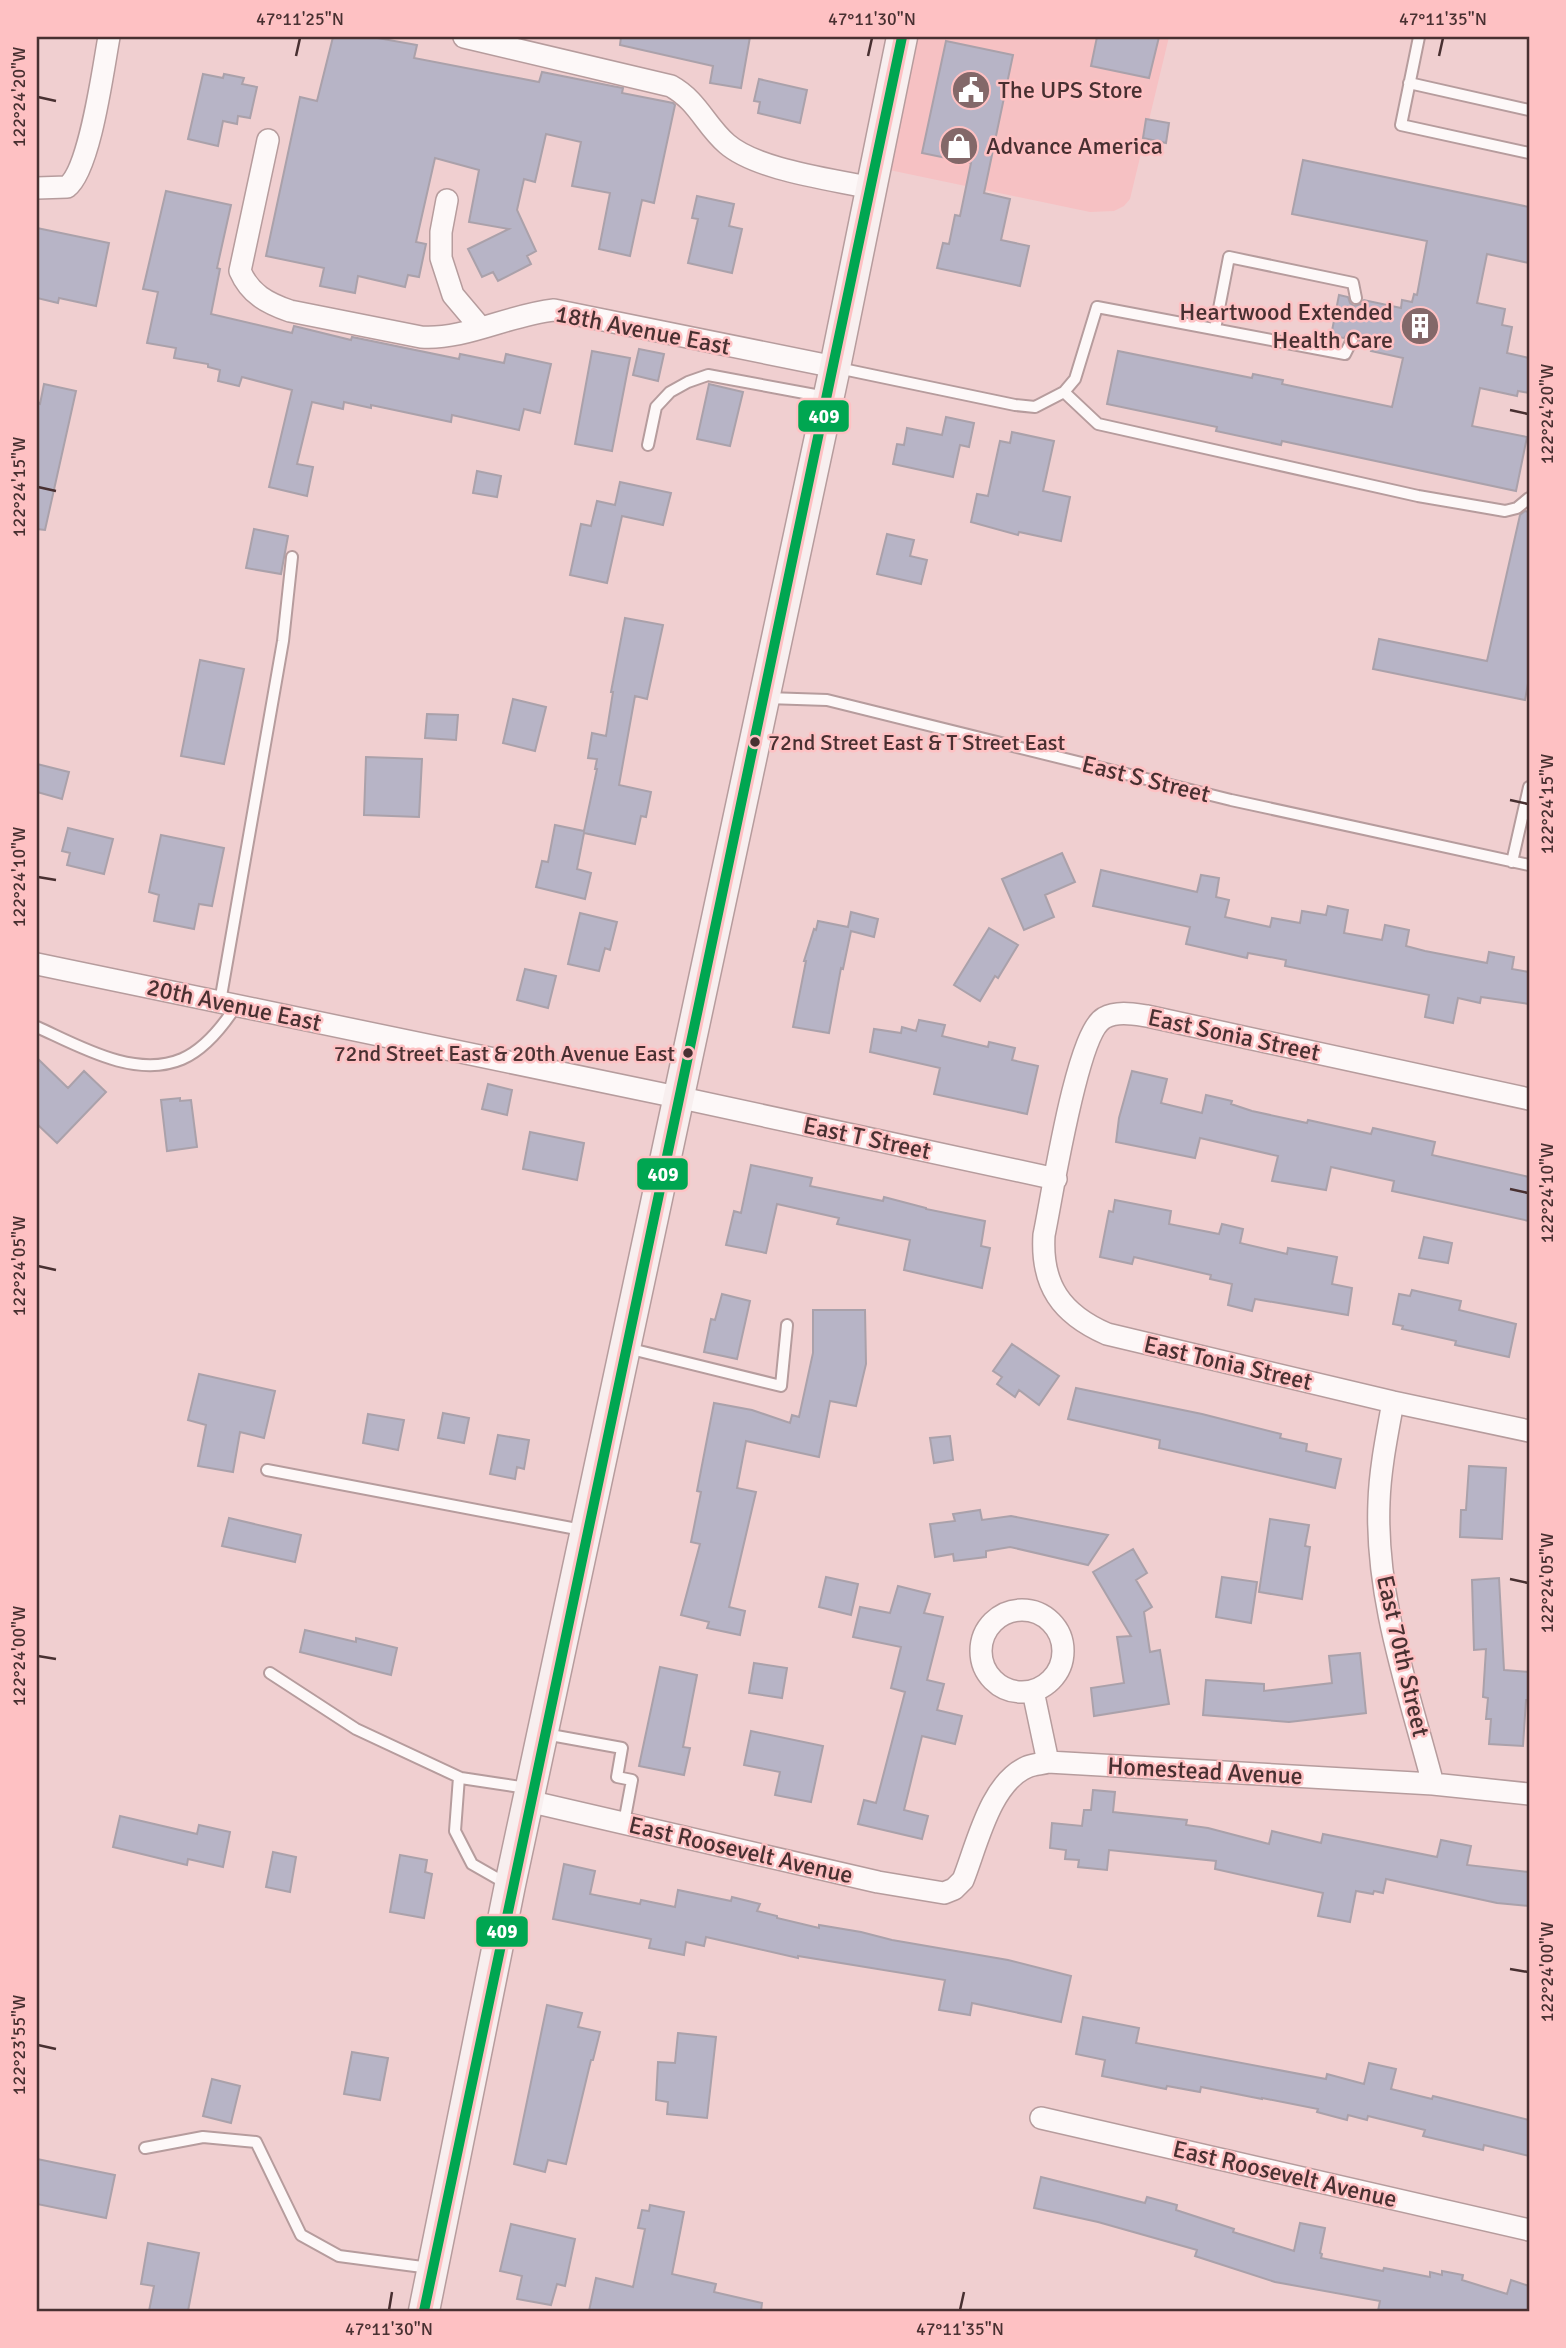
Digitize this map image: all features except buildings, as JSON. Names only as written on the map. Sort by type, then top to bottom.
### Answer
[{"type":"main road","points":[[424,2311],[510,1885],[829,397],[902,37]]},
{"type":"street","points":[[37,188],[60,189],[77,177],[86,150],[109,37]]},
{"type":"street","points":[[464,37],[671,86],[685,94],[726,143],[747,157],[871,188]]},
{"type":"street","name":"18th Avenue East","points":[[268,139],[240,271],[252,290],[270,304],[290,311],[437,338],[554,310],[835,367]]},
{"type":"street","points":[[447,200],[441,232],[441,258],[453,295],[480,327]]},
{"type":"street","name":"20th Avenue East","points":[[37,964],[677,1097]]},
{"type":"street","name":"East Sonia Street","points":[[1056,1179],[1077,1072],[1089,1040],[1098,1023],[1106,1017],[1122,1014],[1147,1016],[1529,1099]]},
{"type":"street","name":"East T Street","points":[[677,1097],[1056,1179]]},
{"type":"street","name":"East Tonia Street","points":[[1056,1179],[1044,1235],[1043,1255],[1055,1292],[1069,1312],[1084,1324],[1107,1334],[1393,1402],[1529,1431]]},
{"type":"street","name":"East 70th Street","points":[[1393,1402],[1384,1451],[1379,1502],[1383,1578],[1392,1627],[1433,1784]]},
{"type":"street","points":[[1033,1691],[1048,1762]]},
{"type":"street","name":"Homestead Avenue","points":[[954,1889],[963,1880],[995,1795],[1009,1778],[1027,1766],[1048,1762],[1433,1784],[1529,1794]]},
{"type":"street","name":"East Roosevelt Avenue","points":[[529,1795],[624,1823],[932,1893],[944,1893],[954,1889]]},
{"type":"street","name":"East Roosevelt Avenue","points":[[1041,2118],[1529,2230]]},
{"type":"lane","points":[[1419,37],[1401,125],[1529,153]]},
{"type":"lane","points":[[1409,83],[1529,110]]},
{"type":"lane","points":[[1215,330],[1229,257],[1353,283],[1356,298]]},
{"type":"lane","points":[[835,367],[1035,407],[1064,392],[1075,379],[1097,307],[1345,354],[1352,340]]},
{"type":"lane","points":[[648,445],[656,407],[670,393],[688,382],[708,375],[829,397]]},
{"type":"lane","points":[[1064,392],[1098,424],[1418,496],[1505,511],[1517,508],[1529,498]]},
{"type":"lane","points":[[37,1027],[128,1063],[158,1065],[182,1059],[202,1046],[227,1020],[283,641],[292,557]]},
{"type":"lane","name":"East S Street","points":[[764,698],[827,700],[1231,800],[1529,865]]},
{"type":"lane","points":[[1512,862],[1525,826],[1529,787]]},
{"type":"lane","points":[[624,1347],[781,1386],[788,1325]]},
{"type":"lane","points":[[267,1470],[585,1530]]},
{"type":"lane","points":[[270,1673],[356,1729],[459,1777],[529,1795]]},
{"type":"lane","points":[[542,1733],[622,1748],[617,1777],[632,1780],[624,1823]]},
{"type":"lane","points":[[459,1777],[455,1831],[472,1864],[510,1885]]},
{"type":"lane","points":[[145,2148],[202,2137],[256,2142],[301,2235],[339,2256],[433,2269]]},
{"type":"shaded area","points":[[902,37],[1169,37],[1130,199],[1114,211],[1090,212],[875,167]]},
{"type":"transit line","name":"409","points":[[424,2311],[902,37]]},
{"type":"place","name":"The UPS Store","points":[[971,90]]},
{"type":"place","name":"Advance America","points":[[959,146]]},
{"type":"place","name":"Heartwood Extended Health Care","points":[[1420,326]]},
{"type":"place","name":"72nd Street East & T Street East","points":[[755,742]]},
{"type":"place","name":"72nd Street East & 20th Avenue East","points":[[688,1053]]}]
